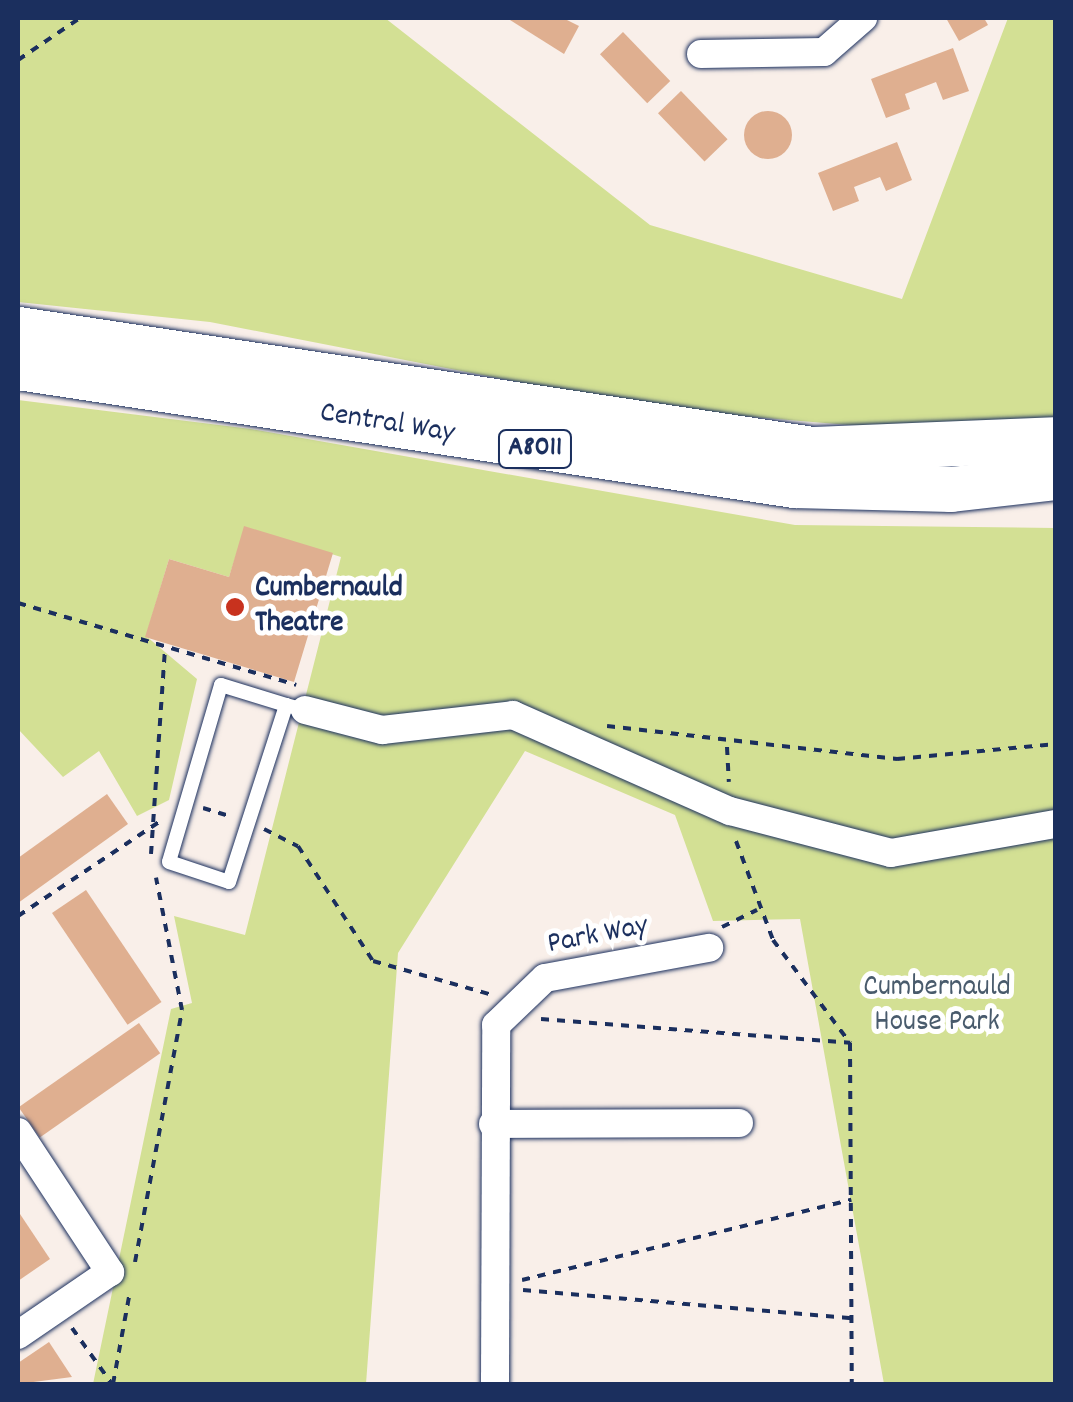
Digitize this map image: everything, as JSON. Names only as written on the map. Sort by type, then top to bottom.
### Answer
[{"type":"main road","name":"Central Way","points":[[18,329],[784,446],[922,450],[1056,439]]},
{"type":"main road","name":"Central Way","points":[[18,367],[764,482],[951,488],[1056,477]]},
{"type":"street","points":[[701,54],[824,52],[863,18]]},
{"type":"street","points":[[300,701],[382,730],[512,715],[730,811],[891,853],[1056,824]]},
{"type":"street","name":"Park Way","points":[[514,1001],[545,978],[710,948]]},
{"type":"street","points":[[495,1384],[496,1025],[514,1001]]},
{"type":"street","points":[[493,1124],[738,1123]]},
{"type":"street","points":[[18,1132],[110,1272],[18,1334]]},
{"type":"lane","points":[[221,685],[300,701],[229,882],[169,862],[221,685]]},
{"type":"path","points":[[18,60],[80,18]]},
{"type":"path","points":[[18,603],[165,648],[300,701]]},
{"type":"path","points":[[113,1384],[182,1010],[146,829],[165,648]]},
{"type":"path","points":[[852,1384],[850,1042],[756,910],[730,811],[726,747],[896,759],[1056,744]]},
{"type":"path","points":[[18,916],[189,804],[250,822],[298,846],[373,961],[514,1001],[532,1018],[850,1042]]},
{"type":"path","points":[[725,923],[756,910]]},
{"type":"path","points":[[493,1288],[852,1200]]},
{"type":"path","points":[[493,1288],[852,1318]]},
{"type":"path","points":[[58,1308],[113,1384]]},
{"type":"green space","points":[[18,18],[385,18],[650,225],[902,299],[1008,18],[1055,18],[1055,417],[956,434],[657,409],[210,322],[18,302]]},
{"type":"green space","name":"Cumbernauld House Park","points":[[18,400],[251,429],[795,525],[1055,528],[1055,1384],[884,1384],[800,919],[713,921],[675,815],[525,751],[398,953],[366,1384],[93,1384],[171,1009],[192,1003],[174,916],[245,935],[341,557],[245,527],[229,577],[169,559],[146,636],[197,679],[169,800],[137,816],[99,751],[63,777],[18,729]]},
{"type":"building","points":[[507,18],[563,18],[579,26],[564,54]]},
{"type":"building","points":[[946,18],[984,18],[988,25],[959,41]]},
{"type":"building","points":[[623,32],[670,81],[647,103],[600,54]]},
{"type":"building","points":[[953,48],[969,91],[943,100],[936,82],[905,94],[910,109],[886,118],[871,79]]},
{"type":"building","points":[[681,91],[728,139],[705,161],[658,113]]},
{"type":"building","points":[[768,111],[785,118],[792,135],[785,152],[768,159],[751,152],[744,135],[751,118]]},
{"type":"building","points":[[897,142],[912,180],[886,191],[880,177],[854,187],[859,201],[833,211],[818,173]]},
{"type":"building","name":"Cumbernauld Theatre","points":[[244,526],[333,553],[294,682],[145,637],[169,559],[229,577]]},
{"type":"building","points":[[107,794],[128,824],[18,903],[18,858]]},
{"type":"building","points":[[86,890],[161,1002],[128,1025],[52,913]]},
{"type":"building","points":[[139,1023],[160,1053],[40,1138],[19,1107]]},
{"type":"building","points":[[18,1211],[50,1259],[18,1281]]},
{"type":"building","points":[[49,1342],[72,1377],[18,1384],[18,1363]]},
{"type":"place","name":"Cumbernauld Theatre","points":[[235,607]]}]
